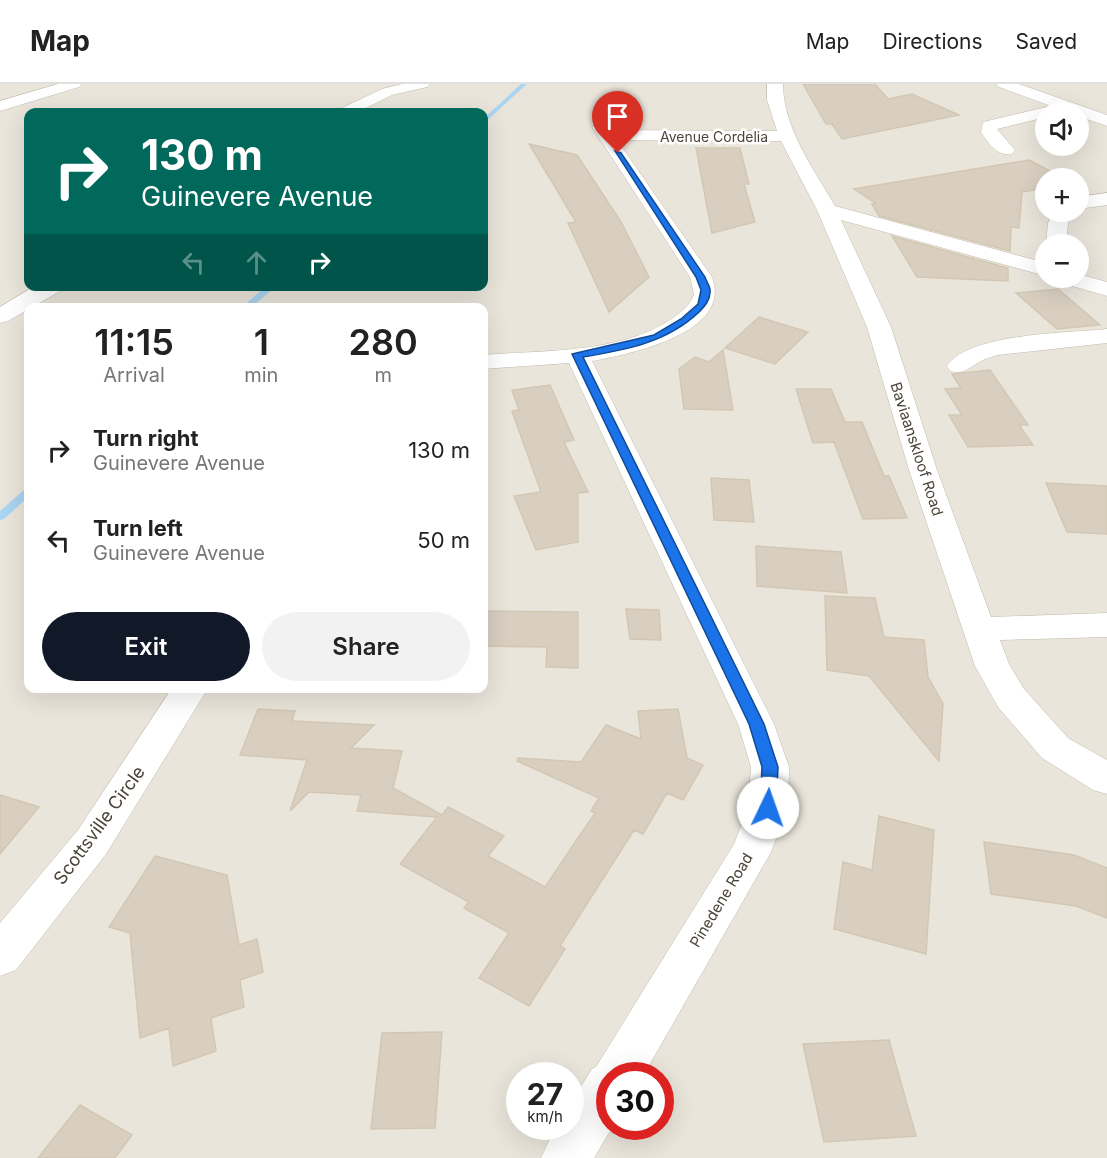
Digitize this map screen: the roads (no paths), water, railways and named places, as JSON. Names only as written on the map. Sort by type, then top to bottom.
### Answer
[{"type":"street","points":[[0,106],[74,84]]},
{"type":"street","points":[[352,108],[381,88],[422,84]]},
{"type":"street","name":"Baviaanskloof Road","points":[[775,84],[775,100],[787,136],[827,210],[879,327],[922,471],[992,666],[1011,698],[1055,748],[1107,779]]},
{"type":"street","points":[[1004,84],[1054,102]]},
{"type":"street","points":[[1006,150],[989,132],[989,126],[1035,115]]},
{"type":"street","points":[[1089,115],[1107,121]]},
{"type":"street","name":"Avenue Cordelia","points":[[577,354],[615,349],[658,337],[684,321],[702,304],[706,290],[700,277],[603,131],[787,136]]},
{"type":"street","points":[[1089,201],[1107,199]]},
{"type":"street","points":[[827,210],[1035,267]]},
{"type":"street","points":[[1017,263],[1035,259]]},
{"type":"street","points":[[1089,283],[1107,289]]},
{"type":"street","points":[[0,316],[43,291]]},
{"type":"street","points":[[959,366],[974,355],[995,348],[1107,336]]},
{"type":"street","points":[[488,362],[577,354]]},
{"type":"street","name":"Pinedene Road","points":[[577,354],[756,724],[770,767],[768,808],[751,852],[624,1062]]},
{"type":"street","points":[[979,629],[1107,625]]},
{"type":"street","name":"Scottsville Circle","points":[[0,956],[92,842],[188,693]]},
{"type":"street","points":[[566,1158],[596,1108]]},
{"type":"waterway","points":[[488,117],[524,84]]},
{"type":"waterway","points":[[251,303],[266,291]]},
{"type":"waterway","points":[[0,517],[24,496]]}]
